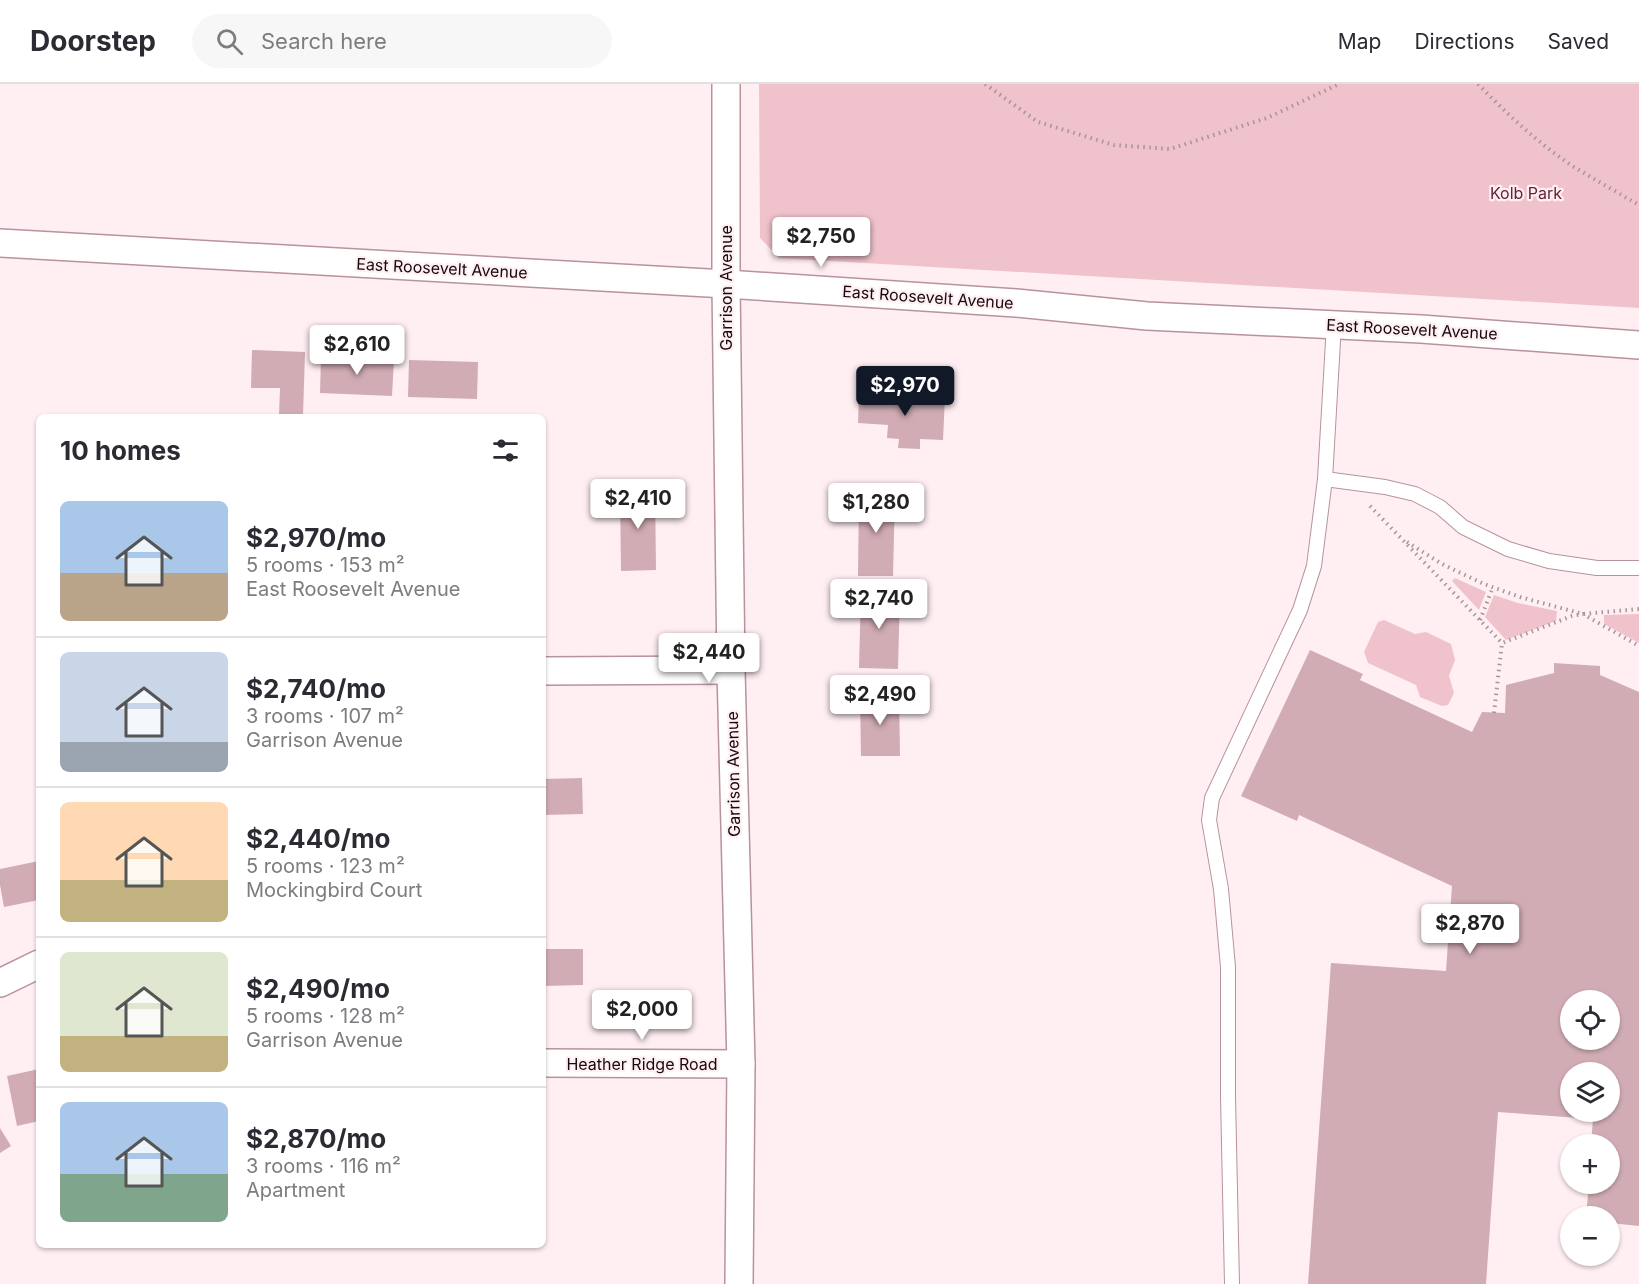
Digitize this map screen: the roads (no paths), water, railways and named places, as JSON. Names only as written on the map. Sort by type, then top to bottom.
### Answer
[{"type":"street","name":"Garrison Avenue","points":[[726,84],[731,670],[741,1064],[740,1284]]},
{"type":"street","name":"East Roosevelt Avenue","points":[[0,243],[726,284],[1016,303],[1147,316],[1432,329],[1639,345]]},
{"type":"street","points":[[546,671],[731,670]]},
{"type":"street","points":[[0,983],[36,965]]},
{"type":"street","name":"Heather Ridge Road","points":[[546,1064],[741,1064]]},
{"type":"lane","points":[[1232,1284],[1228,967],[1221,889],[1209,820],[1212,798],[1300,610],[1314,566],[1325,479],[1334,324]]},
{"type":"lane","points":[[1325,479],[1385,487],[1415,494],[1440,507],[1463,527],[1508,549],[1549,561],[1597,568],[1639,568]]},
{"type":"park label","name":"Kolb Park","points":[[1526,193]]}]
